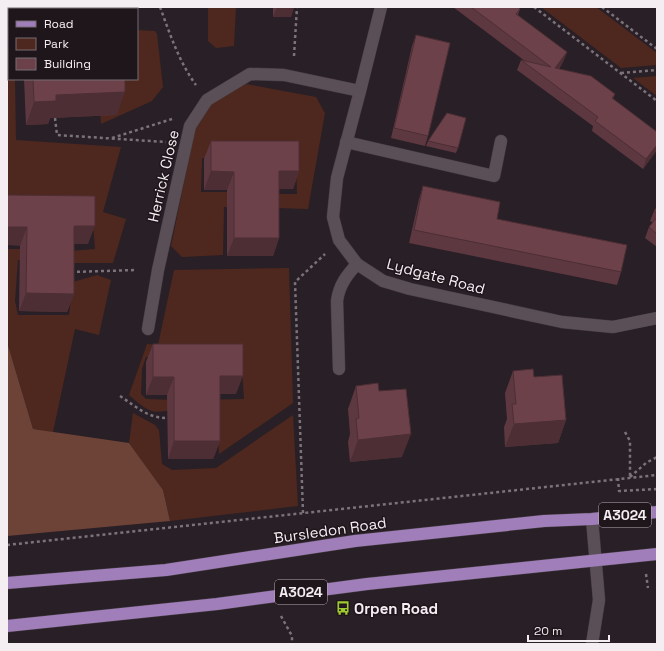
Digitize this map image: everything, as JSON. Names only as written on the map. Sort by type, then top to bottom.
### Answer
[{"type":"main road","name":"Bursledon Road","points":[[7,583],[166,570],[354,541],[544,521],[592,519],[657,512]]},
{"type":"main road","name":"A3024","points":[[7,626],[217,604],[367,584],[657,554]]},
{"type":"street","name":"Lydgate Road","points":[[381,7],[337,178],[333,217],[339,240],[357,264],[383,281],[410,289],[562,322],[613,327],[657,318]]},
{"type":"street","name":"Herrick Close","points":[[148,329],[158,270],[190,126],[204,105],[250,74],[293,76],[360,91]]},
{"type":"street","points":[[346,142],[494,176],[501,141]]},
{"type":"street","points":[[339,369],[338,291],[347,275],[357,264]]},
{"type":"street","points":[[592,519],[599,600],[592,644]]},
{"type":"path","points":[[110,139],[204,105],[186,72],[160,7]]},
{"type":"path","points":[[293,76],[297,7]]},
{"type":"path","points":[[534,7],[657,101]]},
{"type":"path","points":[[602,7],[657,49]]},
{"type":"path","points":[[620,73],[657,70]]},
{"type":"path","points":[[55,118],[57,135],[186,143]]},
{"type":"path","points":[[303,513],[295,282],[339,240]]},
{"type":"path","points":[[68,272],[158,270]]},
{"type":"path","points":[[120,396],[136,408],[159,418],[168,418]]},
{"type":"path","points":[[625,432],[630,441],[630,477]]},
{"type":"path","points":[[630,477],[646,463],[657,457]]},
{"type":"path","points":[[7,545],[657,475]]},
{"type":"path","points":[[618,478],[619,491],[657,489]]},
{"type":"path","points":[[270,596],[292,636],[292,644]]},
{"type":"green space","points":[[7,7],[118,7],[8,8],[7,21]]},
{"type":"green space","points":[[208,7],[236,7],[234,46],[216,48],[208,41]]},
{"type":"green space","points":[[541,7],[596,7],[657,53],[657,65],[621,68]]},
{"type":"green space","points":[[138,30],[155,31],[157,34],[163,87],[152,101],[101,124],[100,109],[86,80],[138,80]]},
{"type":"green space","points":[[657,76],[657,96],[633,78]]},
{"type":"green space","points":[[7,78],[8,80],[15,80],[16,140],[121,147],[103,212],[126,219],[113,263],[73,263],[58,252],[95,249],[92,211],[7,209]]},
{"type":"green space","points":[[246,84],[316,97],[325,113],[308,209],[277,208],[260,194],[297,194],[296,157],[202,158],[201,192],[238,192],[239,207],[224,207],[223,255],[182,257],[171,246],[195,129],[211,104]]},
{"type":"green space","points":[[7,249],[32,249],[31,260],[18,260],[15,301],[18,315],[69,315],[73,282],[97,275],[111,280],[99,335],[75,329],[53,432],[33,429],[7,342]]},
{"type":"green space","points":[[289,268],[293,403],[219,454],[217,410],[201,400],[244,399],[241,357],[146,357],[142,369],[141,394],[146,399],[176,400],[177,409],[155,412],[151,411],[146,409],[129,395],[147,344],[158,345],[174,270]]},
{"type":"green space","points":[[133,413],[155,425],[159,430],[162,464],[172,470],[216,468],[293,415],[298,506],[170,521],[163,490],[129,443]]},
{"type":"shaded area","points":[[7,342],[33,429],[129,443],[163,490],[170,521],[7,536]]},
{"type":"building","points":[[471,7],[518,7],[520,9],[516,14],[567,52],[555,68],[591,76],[615,94],[612,98],[657,132],[657,145],[646,159],[595,121],[598,117],[521,60],[551,67]]},
{"type":"building","points":[[416,35],[450,43],[428,136],[394,128]]},
{"type":"building","points":[[33,80],[125,80],[125,92],[56,95],[56,101],[34,102]]},
{"type":"building","points":[[447,113],[466,118],[458,148],[428,141]]},
{"type":"building","points":[[211,141],[299,141],[299,171],[279,171],[279,238],[234,238],[234,172],[211,171]]},
{"type":"building","points":[[423,186],[500,202],[497,219],[627,245],[621,272],[414,230]]},
{"type":"building","points":[[7,195],[95,196],[95,226],[74,226],[74,294],[26,293],[27,227],[7,227]]},
{"type":"building","points":[[657,217],[657,234],[649,227]]},
{"type":"building","points":[[153,344],[243,344],[243,376],[220,376],[220,441],[174,441],[174,377],[153,377]]},
{"type":"building","points":[[533,369],[534,377],[562,375],[566,420],[514,424],[512,404],[516,404],[513,371]]},
{"type":"building","points":[[378,383],[379,391],[406,389],[411,434],[358,440],[356,419],[359,418],[356,386]]},
{"type":"place","name":"Orpen Road","points":[[343,608]]}]
